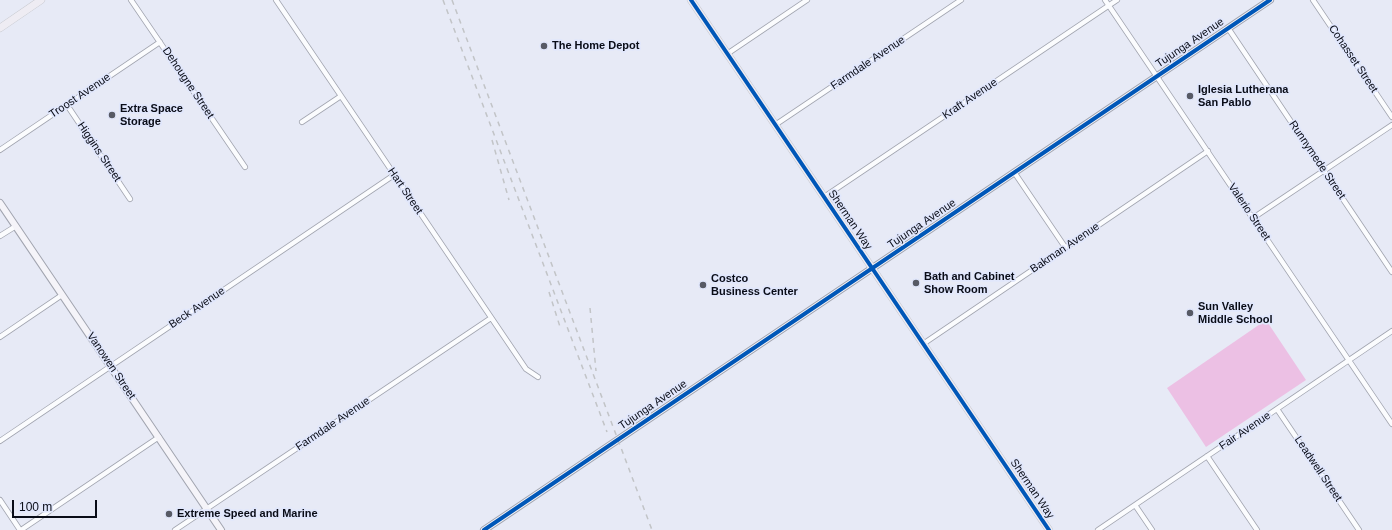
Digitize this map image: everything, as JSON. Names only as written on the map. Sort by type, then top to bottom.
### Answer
[{"type":"main road","points":[[0,28],[41,0]]},
{"type":"main road","name":"Sherman Way","points":[[691,0],[1049,530]]},
{"type":"street","name":"Dehougne Street","points":[[132,0],[245,167]]},
{"type":"street","name":"Hart Street","points":[[276,0],[526,369],[538,377]]},
{"type":"street","points":[[727,54],[807,0]]},
{"type":"street","name":"Farmdale Avenue","points":[[775,125],[961,0]]},
{"type":"street","name":"Valerio Street","points":[[1105,0],[1392,424]]},
{"type":"street","name":"Kraft Avenue","points":[[824,197],[1117,0]]},
{"type":"street","name":"Tujunga Avenue","points":[[484,530],[1270,0]]},
{"type":"street","name":"Cohasset Street","points":[[1314,0],[1392,117]]},
{"type":"street","name":"Runnymede Street","points":[[1228,28],[1392,272]]},
{"type":"street","name":"Troost Avenue","points":[[0,150],[160,42]]},
{"type":"street","points":[[302,122],[341,96]]},
{"type":"street","name":"Higgins Street","points":[[67,105],[130,199]]},
{"type":"street","points":[[1253,218],[1392,125]]},
{"type":"street","name":"Bakman Avenue","points":[[923,344],[1208,151]]},
{"type":"street","points":[[1014,172],[1065,248]]},
{"type":"street","name":"Beck Avenue","points":[[0,441],[394,175]]},
{"type":"street","name":"Vanowen Street","points":[[0,203],[221,530]]},
{"type":"street","points":[[0,236],[16,226]]},
{"type":"street","points":[[0,337],[62,295]]},
{"type":"street","name":"Farmdale Avenue","points":[[176,530],[491,318]]},
{"type":"street","name":"Fair Avenue","points":[[1098,530],[1392,331]]},
{"type":"street","name":"Leadwell Street","points":[[1277,409],[1359,530]]},
{"type":"street","points":[[0,500],[21,530],[158,437]]},
{"type":"street","points":[[1207,456],[1257,530]]},
{"type":"street","points":[[1135,505],[1152,530]]},
{"type":"shaded area","points":[[1266,320],[1306,380],[1206,447],[1167,388]]},
{"type":"railway","points":[[443,0],[607,432]]},
{"type":"railway","points":[[452,0],[652,530]]},
{"type":"railway","points":[[492,140],[509,200]]},
{"type":"railway","points":[[549,292],[561,330]]},
{"type":"railway","points":[[590,308],[596,371]]},
{"type":"cycle path","points":[[691,0],[1049,530]]},
{"type":"cycle path","points":[[484,530],[1270,0]]},
{"type":"place","name":"The Home Depot","points":[[544,46]]},
{"type":"place","name":"Iglesia Lutherana San Pablo","points":[[1190,96]]},
{"type":"place","name":"Extra Space Storage","points":[[112,115]]},
{"type":"place","name":"Bath and Cabinet Show Room","points":[[916,283]]},
{"type":"place","name":"Costco Business Center","points":[[703,285]]},
{"type":"place","name":"Sun Valley Middle School","points":[[1190,313]]},
{"type":"place","name":"Extreme Speed and Marine","points":[[169,514]]}]
